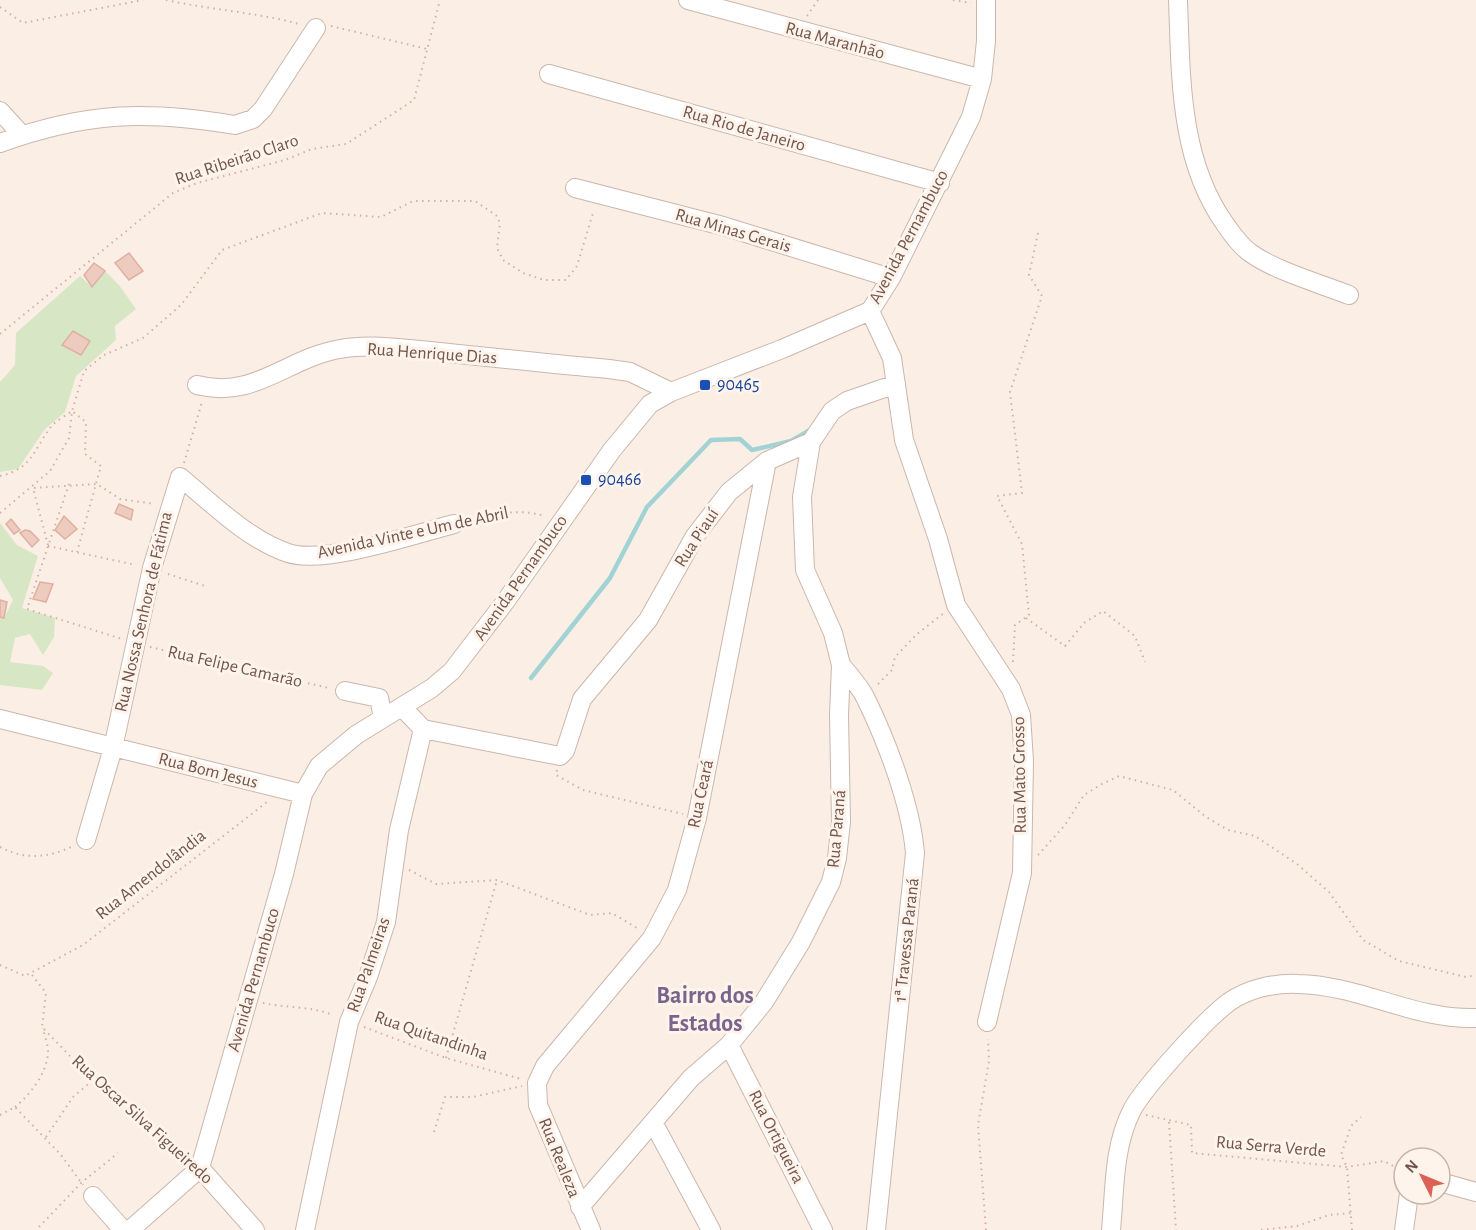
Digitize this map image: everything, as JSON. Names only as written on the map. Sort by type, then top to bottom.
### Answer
[{"type":"street","name":"Rua Maranhão","points":[[688,0],[981,79]]},
{"type":"street","name":"Avenida Pernambuco","points":[[200,1168],[285,874],[303,794],[319,766],[333,751],[432,688],[468,653],[632,423],[650,404],[671,392],[782,349],[870,310],[891,278],[971,117],[981,79],[986,41],[986,0]]},
{"type":"street","points":[[1178,0],[1187,133],[1200,181],[1215,210],[1232,234],[1252,254],[1349,296]]},
{"type":"street","points":[[0,143],[61,123],[92,117],[162,115],[235,125],[244,124],[263,110],[316,28]]},
{"type":"street","name":"Rua Rio de Janeiro","points":[[549,74],[940,183]]},
{"type":"street","points":[[0,111],[22,135]]},
{"type":"street","name":"Rua Minas Gerais","points":[[575,188],[723,226],[891,278]]},
{"type":"street","name":"Rua Mato Grosso","points":[[870,310],[886,340],[892,358],[904,440],[910,464],[938,539],[956,605],[1011,688],[1021,715],[1023,729],[1022,873],[987,1022]]},
{"type":"street","name":"Rua Henrique Dias","points":[[202,386],[215,390],[262,381],[317,355],[341,348],[370,348],[630,372],[671,392]]},
{"type":"street","points":[[811,442],[832,411],[847,401],[896,384]]},
{"type":"street","name":"Rua Piauí","points":[[560,756],[565,751],[582,699],[648,620],[695,536],[729,492],[767,461],[811,442]]},
{"type":"street","name":"Rua Paraná","points":[[580,1207],[654,1124],[691,1078],[729,1045],[764,1002],[816,914],[831,882],[837,858],[841,822],[839,715],[841,665],[833,633],[805,570],[802,497],[811,442]]},
{"type":"street","name":"Rua Ceará","points":[[537,1083],[545,1066],[652,938],[677,890],[697,818],[767,461]]},
{"type":"street","name":"Rua Nossa Senhora de Fátima","points":[[86,840],[113,748],[135,644],[169,506],[180,477]]},
{"type":"street","name":"Avenida Vinte e Um de Abril","points":[[180,477],[249,533],[290,554],[332,554],[454,524]]},
{"type":"street","name":"1ª Travessa Paraná","points":[[841,665],[865,697],[908,811],[915,853],[876,1230]]},
{"type":"street","points":[[345,692],[379,698],[383,718]]},
{"type":"street","points":[[402,707],[423,729],[560,756]]},
{"type":"street","points":[[0,719],[113,748]]},
{"type":"street","name":"Rua Palmeiras","points":[[305,1230],[349,1022],[386,922],[399,830],[423,729]]},
{"type":"street","name":"Rua Bom Jesus","points":[[113,748],[303,794]]},
{"type":"street","points":[[1111,1230],[1119,1148],[1132,1110],[1163,1071],[1230,1002],[1270,985],[1299,984],[1334,988],[1439,1017],[1476,1018]]},
{"type":"street","name":"Rua Ortigueira","points":[[729,1045],[823,1230]]},
{"type":"street","name":"Rua Realeza","points":[[537,1083],[538,1105],[591,1230]]},
{"type":"street","points":[[654,1124],[711,1230]]},
{"type":"street","points":[[130,1230],[200,1168]]},
{"type":"street","name":"Rua Oscar Silva Figueiredo","points":[[200,1168],[255,1230]]},
{"type":"street","points":[[1452,1185],[1476,1192]]},
{"type":"street","points":[[93,1196],[123,1230]]},
{"type":"street","points":[[1404,1230],[1407,1206]]},
{"type":"path","points":[[0,7],[23,22],[143,0]]},
{"type":"path","points":[[166,0],[198,7],[265,15],[316,28],[335,25],[428,50]]},
{"type":"path","name":"Rua Ribeirão Claro","points":[[0,334],[173,193],[197,183],[285,160],[312,150],[346,144],[414,100],[440,0]]},
{"type":"path","points":[[0,513],[33,488],[50,471],[69,438],[72,411],[84,371],[104,355],[143,338],[181,305],[222,250],[322,213],[381,217],[413,201],[475,201],[497,216],[500,223],[498,248],[504,261],[523,273],[544,280],[566,280],[577,266],[599,196]]},
{"type":"path","points":[[1011,688],[1015,625],[1029,615],[1022,544],[997,496],[1022,494],[1010,392],[1042,296],[1029,275],[1038,233]]},
{"type":"path","points":[[180,477],[202,386]]},
{"type":"path","points":[[0,476],[22,468],[40,448],[50,427],[72,411]]},
{"type":"path","points":[[72,411],[86,422],[86,454],[101,466],[77,552]]},
{"type":"path","name":"Rua Felipe Camarão","points":[[69,484],[27,609],[135,644],[345,692]]},
{"type":"path","points":[[33,488],[97,484],[120,499],[169,506]]},
{"type":"path","points":[[33,488],[48,546],[117,560]]},
{"type":"path","name":"Avenida Vinte e Um de Abril","points":[[454,524],[519,511],[528,511],[561,521]]},
{"type":"path","points":[[865,697],[892,670],[895,657],[917,634],[956,605]]},
{"type":"path","points":[[1026,618],[1065,646],[1084,623],[1103,611],[1135,636],[1145,662]]},
{"type":"path","points":[[560,756],[556,775],[583,790],[697,818]]},
{"type":"path","points":[[1022,873],[1065,825],[1084,795],[1119,776],[1173,790],[1206,818],[1228,830],[1255,836],[1298,864],[1329,892],[1363,940],[1399,961],[1466,977],[1476,975]]},
{"type":"path","name":"Rua Amendolândia","points":[[32,975],[83,945],[283,790]]},
{"type":"path","points":[[0,847],[10,853],[38,857],[60,852],[86,840]]},
{"type":"path","points":[[396,863],[436,884],[497,880],[590,915],[612,913],[652,938]]},
{"type":"path","points":[[446,1058],[497,880]]},
{"type":"path","points":[[0,965],[25,976],[32,975],[46,993],[42,1027],[48,1052],[43,1071],[25,1100],[0,1115]]},
{"type":"path","name":"Rua Quitandinha","points":[[248,1000],[286,1008],[318,1009],[446,1058],[537,1083]]},
{"type":"path","points":[[986,1230],[978,1125],[989,1061],[987,1022]]},
{"type":"path","name":"Rua Oscar Silva Figueiredo","points":[[42,1027],[93,1080],[200,1168]]},
{"type":"path","points":[[45,1137],[73,1097],[93,1080]]},
{"type":"path","points":[[434,1132],[445,1096],[473,1097],[537,1083]]},
{"type":"path","points":[[15,1107],[45,1137],[93,1196]]},
{"type":"path","points":[[1132,1110],[1169,1122],[1176,1230]]},
{"type":"path","points":[[1353,1230],[1347,1167],[1341,1155],[1352,1126],[1361,1117]]},
{"type":"path","name":"Rua Serra Verde","points":[[1169,1122],[1191,1125],[1192,1153],[1347,1167],[1384,1161],[1392,1166]]},
{"type":"path","points":[[1261,1230],[1297,1226],[1329,1215],[1352,1213]]},
{"type":"green space","points":[[105,271],[119,285],[136,309],[115,326],[116,340],[76,376],[65,412],[45,429],[18,469],[0,472],[0,382],[15,365],[16,333],[80,276],[92,287]]},
{"type":"green space","points":[[0,523],[17,545],[38,556],[22,608],[55,618],[54,637],[43,655],[30,634],[15,638],[10,662],[43,666],[53,673],[42,690],[0,685],[0,617],[4,618],[13,600],[0,578]]},
{"type":"building","points":[[129,253],[143,271],[129,280],[115,263]]},
{"type":"building","points":[[94,263],[105,271],[92,287],[84,275]]},
{"type":"building","points":[[73,331],[90,341],[81,355],[62,345]]},
{"type":"building","points":[[119,504],[133,510],[131,520],[115,513]]},
{"type":"building","points":[[64,516],[77,529],[65,539],[55,530]]},
{"type":"building","points":[[11,519],[20,530],[14,534],[6,524]]},
{"type":"building","points":[[25,530],[30,531],[39,540],[32,547],[20,533]]},
{"type":"building","points":[[40,582],[53,584],[46,602],[33,599]]},
{"type":"building","points":[[0,600],[7,602],[4,618],[0,617]]},
{"type":"waterway","points":[[531,678],[610,578],[647,507],[711,440],[740,439],[752,450],[791,441],[810,430]]},
{"type":"place","name":"90465","points":[[705,385]]},
{"type":"place","name":"90466","points":[[586,480]]},
{"type":"district","name":"Bairro dos Estados","points":[[705,1010]]}]
